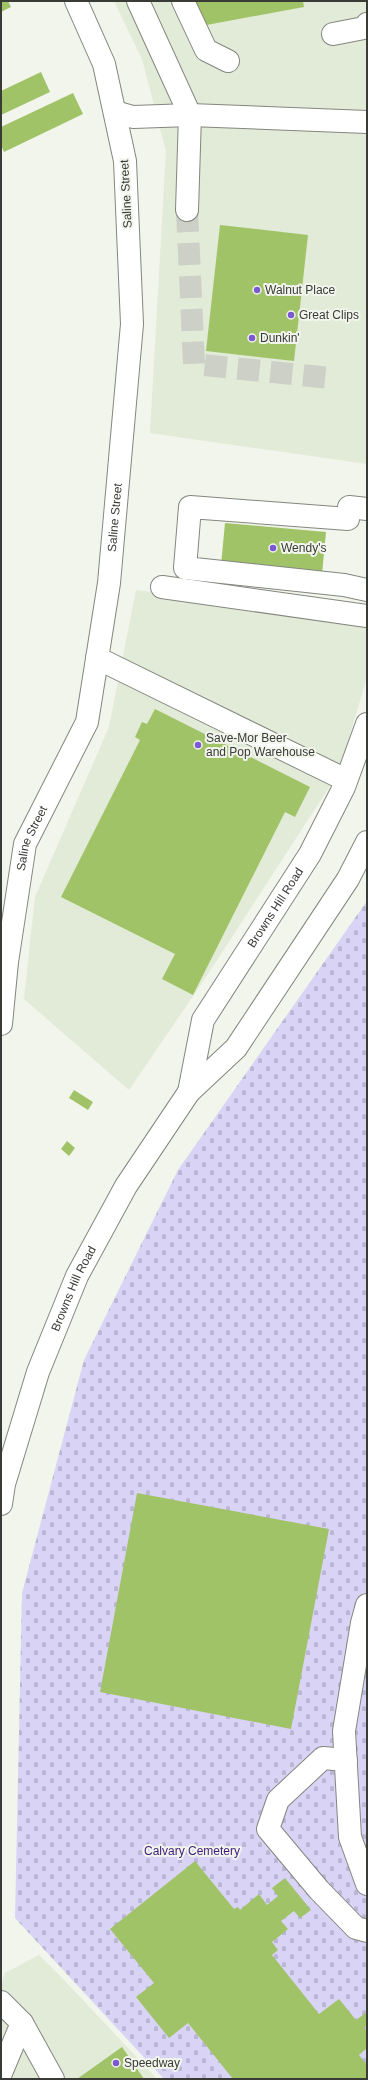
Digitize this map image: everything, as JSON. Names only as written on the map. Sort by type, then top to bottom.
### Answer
[{"type":"main road","name":"Saline Street","points":[[1,1024],[7,962],[25,844],[87,722],[109,583],[132,324],[125,161],[104,64],[76,1]]},
{"type":"main road","points":[[138,1],[190,115],[187,210]]},
{"type":"main road","points":[[183,1],[206,50],[228,61]]},
{"type":"main road","points":[[334,34],[364,28],[367,24]]},
{"type":"main road","points":[[115,112],[133,117],[190,115],[367,122]]},
{"type":"main road","points":[[355,512],[190,507],[185,568],[344,585],[367,590]]},
{"type":"main road","points":[[344,585],[360,615]]},
{"type":"main road","points":[[162,587],[360,615]]},
{"type":"main road","points":[[97,658],[346,780]]},
{"type":"main road","name":"Browns Hill Road","points":[[189,1092],[203,1020],[310,854],[346,780],[367,724]]},
{"type":"main road","name":"Browns Hill Road","points":[[1,1504],[4,1484],[38,1372],[77,1276],[126,1186],[189,1092],[236,1048],[348,879],[367,842]]},
{"type":"main road","points":[[367,1605],[362,1623],[344,1731],[350,1837],[367,1884]]},
{"type":"main road","points":[[346,1760],[323,1758],[278,1800],[268,1829],[319,1890],[356,1928],[367,1931]]},
{"type":"main road","points":[[1,2002],[22,2023],[53,2079]]},
{"type":"main road","points":[[1,2073],[22,2023]]},
{"type":"shaded area","name":"Walnut Place","points":[[114,1],[367,1],[367,464],[150,433],[166,151],[142,59]]},
{"type":"shaded area","points":[[136,590],[291,610],[367,623],[367,677],[339,772],[208,974],[129,1090],[24,999],[35,897],[109,727]]},
{"type":"shaded area","points":[[39,1955],[157,2079],[1,2079],[1,1986],[5,1973]]},
{"type":"green space","name":"Calvary Cemetery","points":[[367,901],[367,2079],[164,2079],[15,1918],[22,1593],[84,1360],[178,1170]]},
{"type":"building","points":[[1,1],[8,1],[11,7],[1,12]]},
{"type":"building","points":[[196,1],[303,1],[304,7],[201,26]]},
{"type":"building","points":[[41,72],[50,92],[1,115],[1,91]]},
{"type":"building","points":[[73,93],[83,114],[4,152],[1,145],[1,127]]},
{"type":"building","name":"Walnut Place","points":[[220,225],[308,235],[294,361],[206,351]]},
{"type":"building","name":"Wendy's","points":[[225,523],[326,532],[322,574],[221,565]]},
{"type":"building","points":[[155,709],[310,787],[295,817],[285,812],[193,995],[162,979],[175,954],[61,897],[140,740],[135,737],[142,722],[147,724]]},
{"type":"building","points":[[74,1090],[93,1102],[88,1110],[69,1098]]},
{"type":"building","points":[[67,1141],[75,1148],[69,1156],[61,1149]]},
{"type":"building","points":[[137,1493],[329,1529],[291,1729],[100,1692]]},
{"type":"building","points":[[195,1861],[234,1909],[238,1907],[240,1910],[259,1894],[267,1905],[278,1896],[272,1888],[285,1878],[311,1910],[300,1918],[294,1911],[281,1921],[288,1929],[272,1942],[278,1950],[272,1955],[319,2014],[339,1999],[356,2020],[367,2012],[367,2025],[364,2028],[367,2031],[367,2048],[359,2055],[367,2065],[367,2079],[233,2079],[188,2023],[169,2038],[136,1997],[154,1983],[110,1929]]},
{"type":"building","name":"Speedway","points":[[122,2047],[144,2079],[77,2079]]},
{"type":"tunnel","points":[[187,210],[194,364],[330,378]]},
{"type":"place","name":"Walnut Place","points":[[257,290]]},
{"type":"place","name":"Great Clips","points":[[291,315]]},
{"type":"place","name":"Dunkin'","points":[[252,338]]},
{"type":"place","name":"Wendy's","points":[[273,548]]},
{"type":"place","name":"Save-Mor Beer and Pop Warehouse","points":[[198,745]]},
{"type":"place","name":"Speedway","points":[[116,2063]]}]
